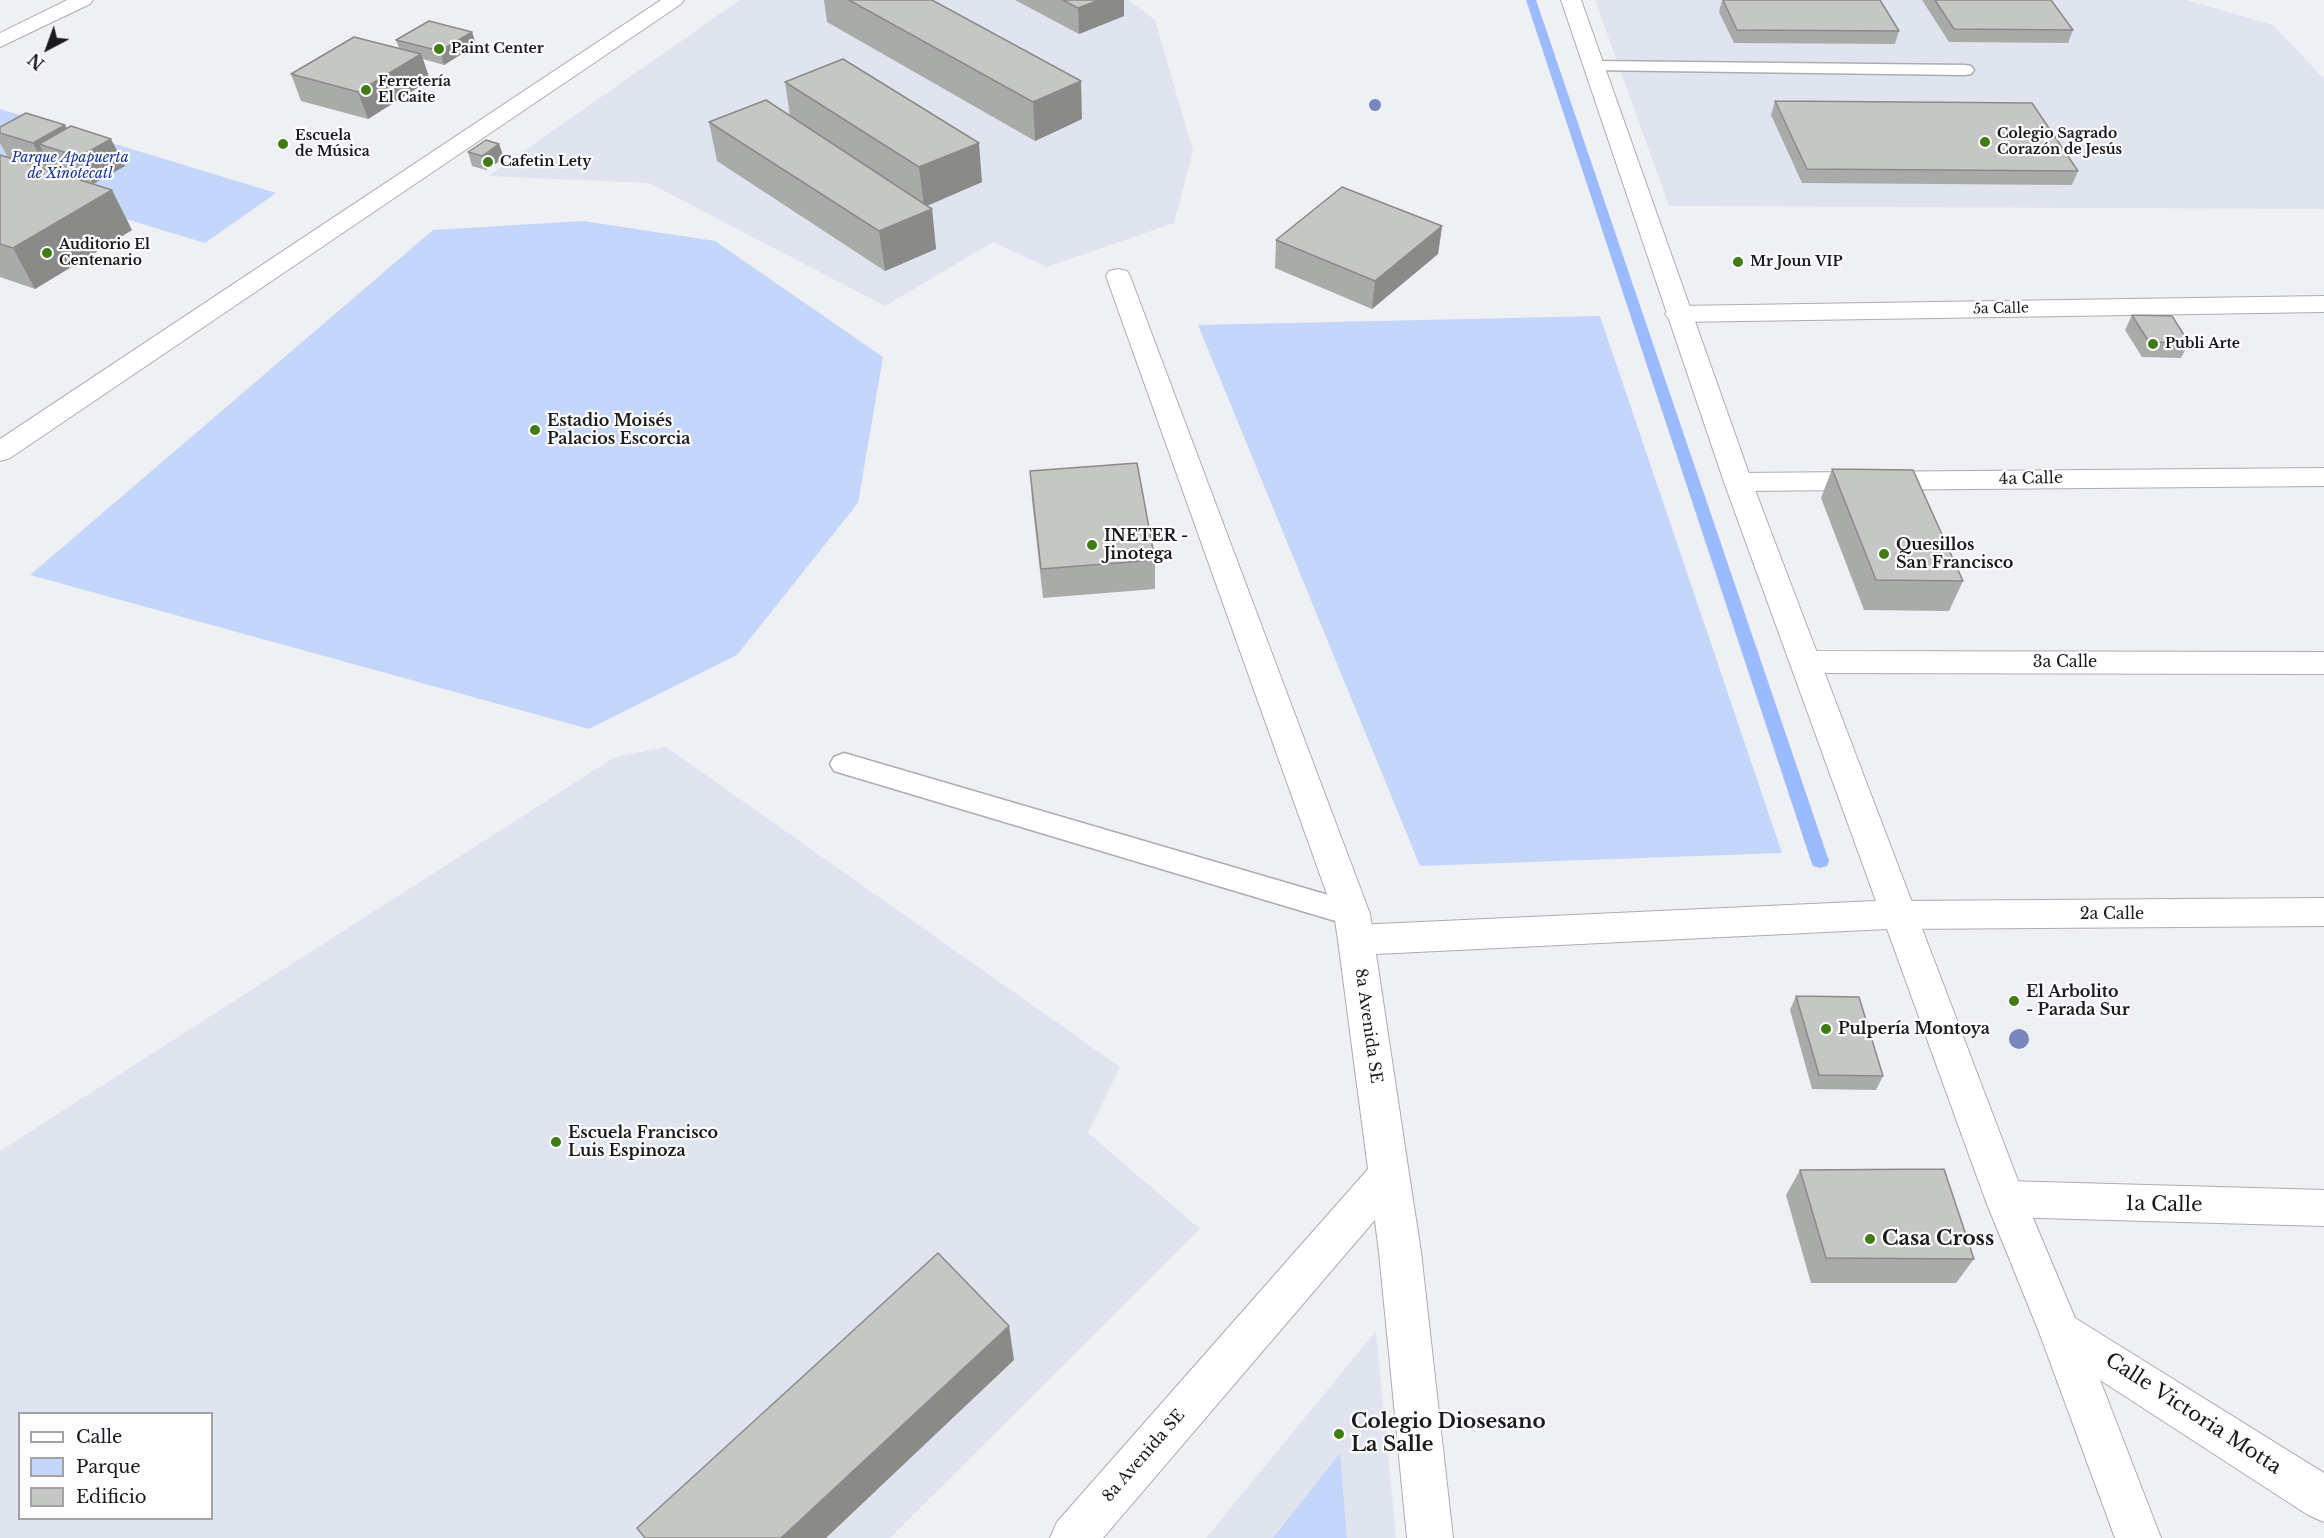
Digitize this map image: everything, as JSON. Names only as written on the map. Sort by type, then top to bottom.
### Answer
[{"type":"street","points":[[0,41],[83,0]]},
{"type":"street","points":[[0,452],[674,0]]},
{"type":"street","points":[[1571,0],[1738,482],[2004,1199],[2060,1332],[2138,1538]]},
{"type":"street","name":"8a Avenida SE","points":[[1073,1538],[1389,1174],[1354,927],[1118,276]]},
{"type":"street","name":"5a Calle","points":[[1678,314],[2324,304]]},
{"type":"street","name":"4a Calle","points":[[1738,482],[2324,477]]},
{"type":"street","name":"3a Calle","points":[[1806,662],[2324,663]]},
{"type":"street","name":"2a Calle","points":[[1899,915],[2324,912]]},
{"type":"street","points":[[1354,927],[1899,915]]},
{"type":"street","points":[[1389,1174],[1400,1252],[1430,1538]]},
{"type":"street","name":"1a Calle","points":[[2004,1199],[2324,1208]]},
{"type":"street","name":"Calle Victoria Motta","points":[[2060,1332],[2324,1499]]},
{"type":"lane","points":[[1594,66],[1965,70]]},
{"type":"lane","points":[[844,764],[1354,927]]},
{"type":"shaded area","points":[[740,0],[1128,0],[1155,20],[1193,151],[1174,223],[1047,267],[993,242],[885,306],[649,183],[488,176]]},
{"type":"shaded area","name":"Colegio Sagrado Corazón de Jesús","points":[[1595,0],[2186,0],[2273,25],[2324,79],[2324,209],[1669,206]]},
{"type":"shaded area","name":"Escuela Francisco Luis Espinoza","points":[[666,747],[1120,1067],[1088,1133],[1200,1229],[890,1538],[0,1538],[0,1151],[615,757]]},
{"type":"shaded area","name":"Colegio Diosesano La Salle","points":[[1376,1331],[1396,1538],[1206,1538]]},
{"type":"green space","name":"Parque Apapuerta de Xinotecatl","points":[[0,109],[276,193],[205,243],[0,181]]},
{"type":"green space","name":"Estadio Moisés Palacios Escorcia","points":[[583,221],[715,241],[883,357],[858,503],[737,655],[589,729],[30,575],[433,230]]},
{"type":"green space","points":[[1600,316],[1782,853],[1420,866],[1198,325]]},
{"type":"green space","points":[[1340,1453],[1347,1538],[1273,1538]]},
{"type":"building","points":[[849,0],[932,0],[1081,81],[1033,102]]},
{"type":"building","points":[[1063,0],[1099,0],[1078,8]]},
{"type":"building","points":[[1723,0],[1880,0],[1899,31],[1737,30]]},
{"type":"building","points":[[1935,0],[2051,0],[2073,30],[1954,29]]},
{"type":"building","points":[[429,21],[472,32],[440,51],[396,40]]},
{"type":"building","points":[[354,37],[421,54],[358,92],[291,74]]},
{"type":"building","points":[[843,59],[979,143],[919,167],[785,82]]},
{"type":"building","points":[[766,100],[932,209],[879,231],[709,122]]},
{"type":"building","name":"Colegio Sagrado Corazón de Jesús","points":[[1775,101],[2032,103],[2078,171],[1807,169]]},
{"type":"building","points":[[26,113],[65,125],[33,143],[0,133],[0,127]]},
{"type":"building","points":[[71,126],[111,139],[79,157],[39,144]]},
{"type":"building","points":[[486,140],[499,144],[482,156],[468,152]]},
{"type":"building","points":[[0,155],[112,190],[13,248],[0,244]]},
{"type":"building","points":[[1342,187],[1442,226],[1375,281],[1276,240]]},
{"type":"building","points":[[2132,315],[2172,316],[2189,343],[2149,342]]},
{"type":"building","name":"INETER - Jinotega","points":[[1137,463],[1155,560],[1041,569],[1030,471]]},
{"type":"building","points":[[1832,469],[1913,470],[1963,581],[1876,580]]},
{"type":"building","points":[[1796,996],[1859,997],[1883,1076],[1819,1075]]},
{"type":"building","points":[[1944,1169],[1974,1259],[1826,1258],[1800,1170]]},
{"type":"building","points":[[938,1253],[1009,1326],[781,1538],[645,1538],[637,1528]]},
{"type":"waterway","points":[[1531,0],[1820,861]]},
{"type":"place","name":"Paint Center","points":[[439,49]]},
{"type":"place","name":"Ferretería El Caite","points":[[366,90]]},
{"type":"place","name":"Colegio Sagrado Corazón de Jesús","points":[[1985,142]]},
{"type":"place","name":"Escuela de Música","points":[[283,144]]},
{"type":"place","name":"Cafetin Lety","points":[[488,162]]},
{"type":"place","name":"Auditorio El Centenario","points":[[47,253]]},
{"type":"place","name":"Mr Joun VIP","points":[[1738,262]]},
{"type":"place","name":"Publi Arte","points":[[2153,344]]},
{"type":"place","name":"Estadio Moisés Palacios Escorcia","points":[[535,430]]},
{"type":"place","name":"INETER - Jinotega","points":[[1092,545]]},
{"type":"place","name":"Quesillos San Francisco","points":[[1884,554]]},
{"type":"place","name":"El Arbolito - Parada Sur","points":[[2014,1001]]},
{"type":"place","name":"Pulpería Montoya","points":[[1826,1029]]},
{"type":"place","name":"Escuela Francisco Luis Espinoza","points":[[556,1142]]},
{"type":"place","name":"Casa Cross","points":[[1870,1239]]},
{"type":"place","name":"Colegio Diosesano La Salle","points":[[1339,1434]]}]
